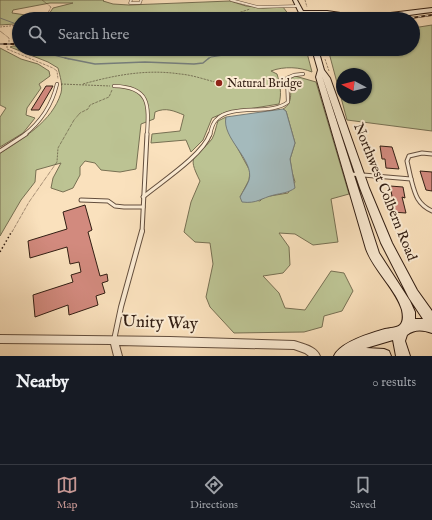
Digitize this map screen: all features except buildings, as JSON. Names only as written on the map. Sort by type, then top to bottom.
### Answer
[{"type":"main road","points":[[295,0],[297,6],[302,12]]},
{"type":"main road","points":[[301,0],[304,9],[302,12]]},
{"type":"main road","points":[[414,12],[432,10]]},
{"type":"main road","name":"Northwest Colbern Road","points":[[316,56],[320,70],[319,77],[375,257],[384,274],[398,291],[408,309],[409,320],[399,341],[403,356]]},
{"type":"main road","name":"Northwest Colbern Road","points":[[320,70],[327,78],[373,209],[396,261],[412,293],[432,321]]},
{"type":"main road","points":[[340,356],[351,348],[387,334],[403,330],[412,325],[420,324],[432,327]]},
{"type":"main road","points":[[348,356],[358,354],[384,356]]},
{"type":"street","name":"Unity Way","points":[[0,339],[114,340],[294,345],[307,349],[316,356]]},
{"type":"street","points":[[114,340],[118,356]]},
{"type":"lane","points":[[131,0],[130,2],[133,4],[140,3],[141,0]]},
{"type":"lane","points":[[231,0],[258,7],[297,6]]},
{"type":"lane","points":[[143,197],[190,157],[207,140],[211,134],[213,123],[218,118],[233,113],[282,107],[288,102],[287,78],[294,75],[304,74]]},
{"type":"lane","points":[[0,151],[29,132],[38,122],[47,111],[53,100],[57,84]]},
{"type":"lane","points":[[114,86],[136,88],[142,93],[145,99],[148,116],[142,231],[121,307],[114,340]]},
{"type":"lane","points":[[432,154],[422,153],[409,156],[407,161],[417,202],[423,208],[432,211]]},
{"type":"lane","points":[[349,174],[410,178]]},
{"type":"lane","points":[[81,200],[108,201],[113,206],[117,207],[143,207]]},
{"type":"path","points":[[42,0],[51,7],[48,12]]},
{"type":"path","points":[[242,12],[258,7]]},
{"type":"path","points":[[0,27],[12,27]]},
{"type":"path","points":[[0,31],[9,38],[9,43]]},
{"type":"path","points":[[7,46],[7,49],[12,51]]},
{"type":"path","points":[[0,252],[29,202],[57,162],[58,148],[74,120],[80,113],[88,109],[90,105],[108,97],[114,86],[57,84],[58,74],[53,68],[24,56]]},
{"type":"path","points":[[324,57],[330,75]]},
{"type":"path","points":[[82,84],[129,73],[156,72],[184,74],[202,80],[220,82]]},
{"type":"green space","points":[[0,0],[104,0],[103,1],[113,4],[129,5],[230,1],[246,6],[263,8],[283,7],[287,12],[50,12],[53,8],[73,3],[50,3],[13,10],[12,24],[0,25]]},
{"type":"green space","points":[[432,25],[432,131],[347,120],[343,104],[372,104],[372,68],[336,68],[336,79],[330,56],[420,56],[420,27]]},
{"type":"green space","points":[[0,48],[12,54],[12,56],[38,64],[49,71],[50,76],[39,84],[41,88],[27,108],[26,115],[35,118],[23,133],[0,147],[0,117],[6,108],[0,105]]},
{"type":"green space","points":[[33,56],[308,56],[312,72],[292,68],[281,68],[271,71],[277,74],[279,81],[279,104],[224,113],[212,118],[203,140],[191,152],[186,140],[151,143],[152,134],[180,131],[184,115],[170,110],[163,110],[155,112],[154,119],[141,124],[136,169],[120,172],[101,170],[95,163],[85,161],[80,167],[80,175],[73,188],[63,192],[51,188],[53,178],[61,163],[36,170],[35,182],[21,200],[0,236],[0,153],[27,135],[44,121],[57,103],[62,90],[61,80],[58,68]]},
{"type":"green space","points":[[295,76],[316,82],[349,194],[331,199],[338,242],[313,245],[295,234],[279,233],[289,247],[290,265],[283,273],[263,276],[279,293],[285,308],[305,310],[331,271],[344,273],[353,291],[342,311],[324,316],[322,327],[304,332],[234,333],[210,307],[206,297],[213,264],[210,243],[195,242],[184,232],[191,202],[200,181],[193,161],[194,157],[212,139],[218,121],[226,117],[232,138],[250,171],[249,180],[240,197],[260,201],[264,197],[288,193],[295,182],[290,159],[295,143],[286,111],[283,109],[290,100],[290,79]]},
{"type":"shaded area","points":[[283,109],[286,111],[295,143],[290,159],[295,188],[287,192],[255,201],[242,202],[240,197],[249,180],[250,172],[243,157],[228,133],[226,117]]},
{"type":"waterway","points":[[0,18],[12,22]]},
{"type":"waterway","points":[[57,56],[65,58]]},
{"type":"waterway","points":[[208,59],[218,56]]},
{"type":"waterway","points":[[65,58],[95,64],[145,62],[194,64],[203,63],[209,58]]},
{"type":"waterway","points":[[65,58],[69,59]]},
{"type":"railway","points":[[420,17],[432,15]]},
{"type":"railway","points":[[0,44],[12,44]]},
{"type":"place","name":"Natural Bridge","points":[[219,83]]}]
